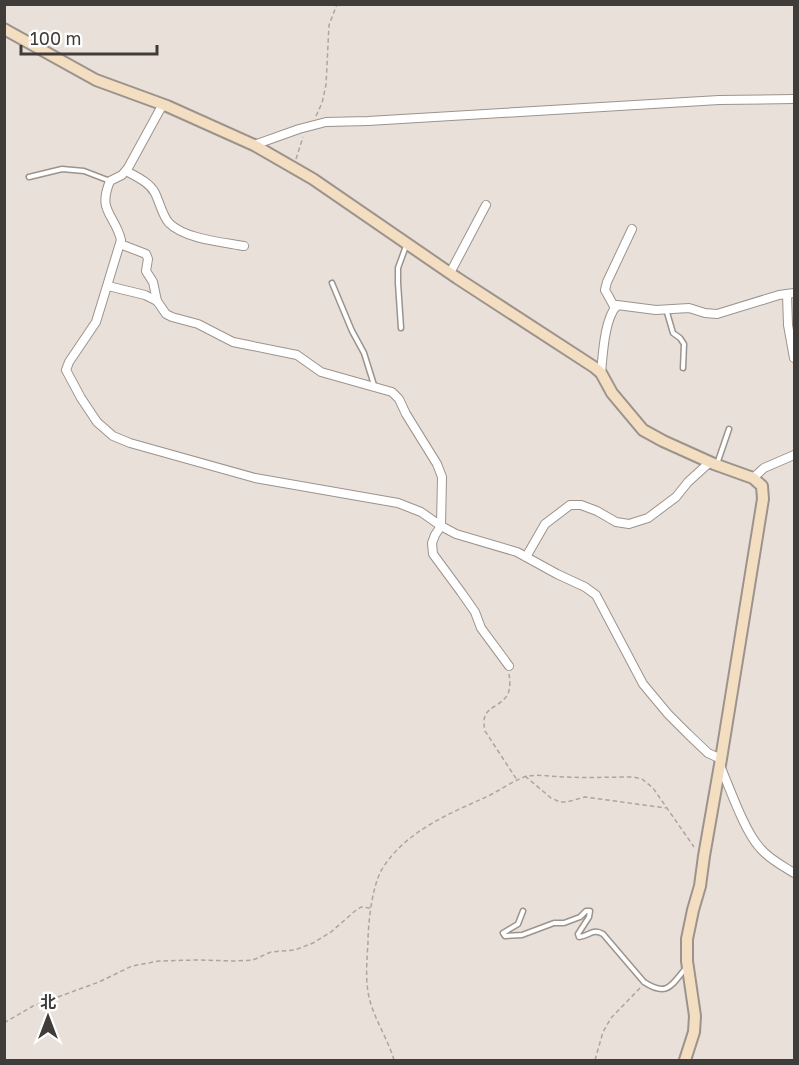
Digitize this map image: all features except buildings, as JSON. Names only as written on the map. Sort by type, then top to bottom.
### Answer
[{"type":"street","points":[[4,29],[96,81],[163,104],[254,145],[313,179],[450,273],[594,367],[601,373],[612,393],[643,430],[713,464],[753,478],[762,486],[763,499],[721,763],[700,886],[687,939],[694,1032],[685,1060]]},
{"type":"street","points":[[254,145],[326,122],[368,122],[719,100],[795,99]]},
{"type":"street","points":[[163,104],[126,171],[123,175],[110,181],[105,193],[105,207],[121,240],[96,322],[66,369],[81,398],[98,422],[113,436],[130,443],[255,478],[398,503],[421,512],[456,534],[517,552],[585,587],[596,595],[644,684],[668,714],[721,763],[740,813],[760,848],[777,863],[795,873]]},
{"type":"street","points":[[126,171],[145,182],[154,192],[168,222],[177,229],[194,236],[244,246]]},
{"type":"street","points":[[450,273],[486,205]]},
{"type":"street","points":[[615,308],[605,290],[632,229]]},
{"type":"street","points":[[120,244],[146,254],[148,259],[146,271],[153,282],[157,301],[166,314],[198,324],[233,342],[297,355],[321,372],[392,392],[399,399],[437,464],[442,477],[441,526],[432,543],[433,554],[475,612],[481,628],[509,666]]},
{"type":"street","points":[[108,286],[145,295],[157,301]]},
{"type":"street","points":[[601,373],[605,338],[612,311],[617,305],[636,308],[689,308],[717,314],[741,305],[791,294],[788,325],[795,358]]},
{"type":"street","points":[[753,478],[764,468],[795,455]]},
{"type":"street","points":[[526,557],[545,524],[570,505],[581,505],[616,522],[629,524],[648,518],[676,497],[688,482],[713,464]]},
{"type":"lane","points":[[29,177],[62,169],[84,171],[110,181]]},
{"type":"lane","points":[[401,328],[398,268],[407,243]]},
{"type":"lane","points":[[332,283],[364,353],[374,386]]},
{"type":"lane","points":[[666,309],[673,333],[684,344],[683,368]]},
{"type":"lane","points":[[713,464],[729,429]]},
{"type":"lane","points":[[523,911],[518,924],[503,933],[505,936],[522,935],[554,923],[564,923],[590,911],[589,917],[578,934],[579,937],[598,931],[603,934],[645,983],[652,988],[663,990],[671,986],[688,966]]},
{"type":"path","points":[[293,168],[307,128],[316,117],[322,103],[326,85],[329,25],[337,4]]},
{"type":"path","points":[[509,666],[510,684],[507,696],[486,713],[483,721],[485,731],[518,781]]},
{"type":"path","points":[[525,776],[551,798],[561,802],[585,797],[667,808]]},
{"type":"path","points":[[394,1060],[369,996],[368,931],[370,908],[380,873],[395,851],[413,835],[525,776],[633,777],[642,779],[653,788],[694,847],[704,854]]},
{"type":"path","points":[[4,1023],[33,1006],[99,982],[132,966],[159,961],[253,960],[271,952],[295,950],[331,932],[361,907],[370,908]]},
{"type":"path","points":[[595,1060],[603,1032],[611,1018],[645,983]]}]
